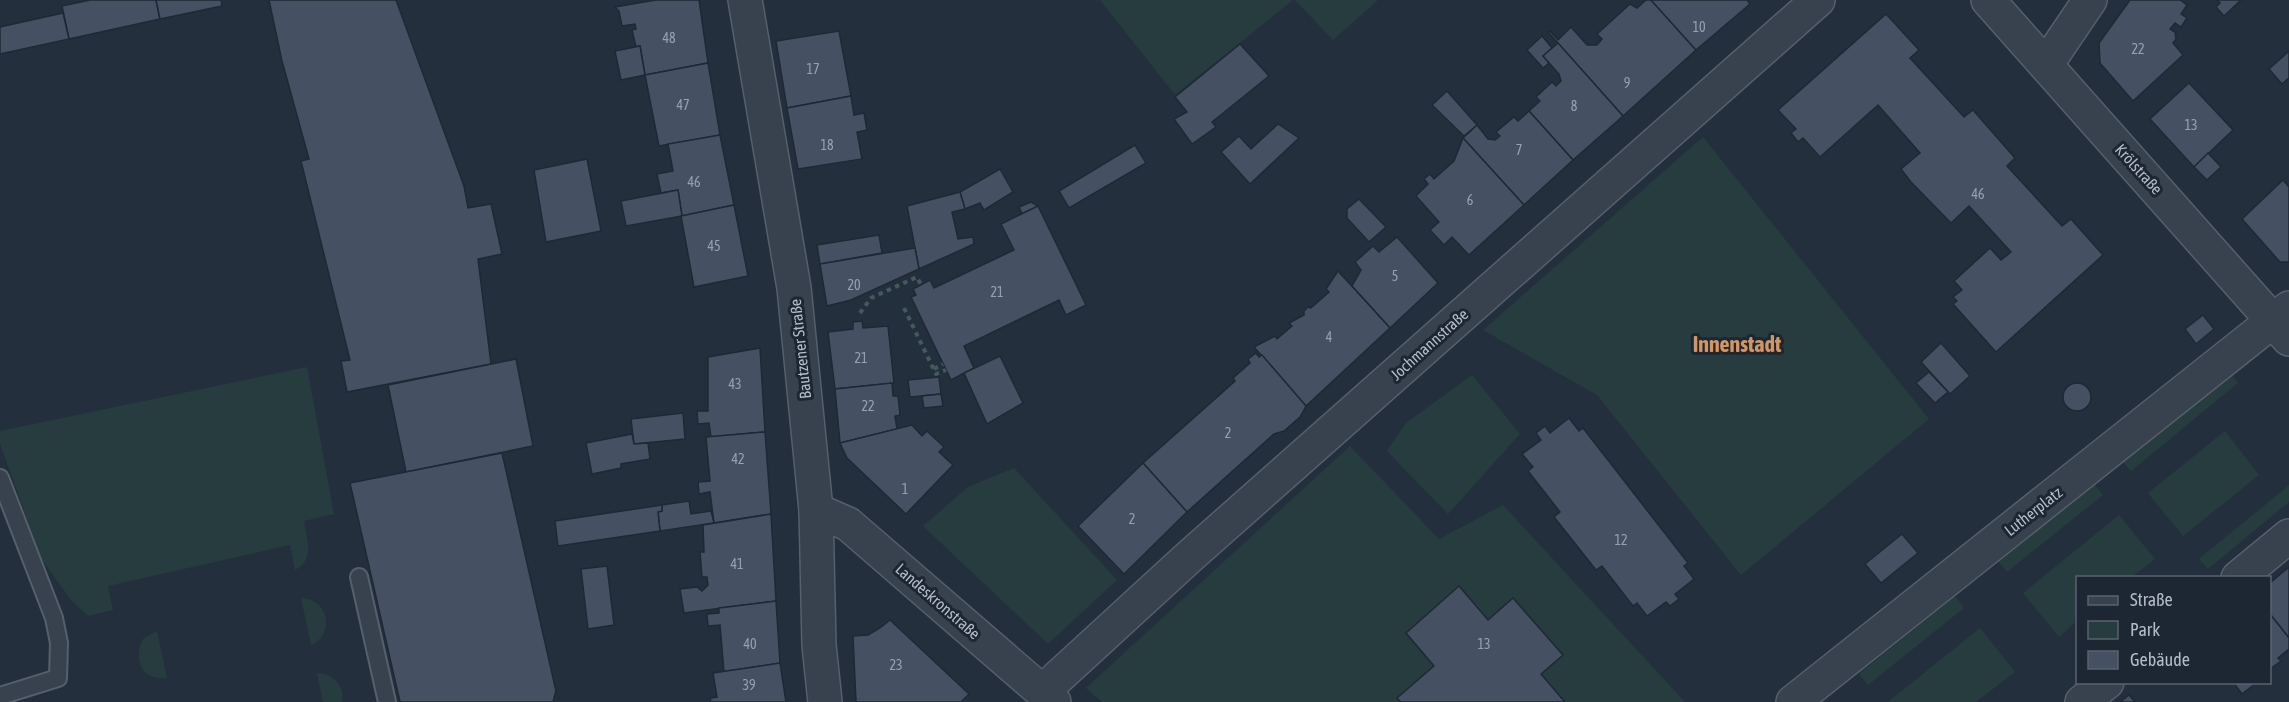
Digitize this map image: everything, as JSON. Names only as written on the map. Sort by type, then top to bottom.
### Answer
[{"type":"street","name":"Bautzener Straße","points":[[745,0],[794,288],[816,510],[819,645],[825,702]]},
{"type":"street","name":"Jochmannstraße","points":[[1049,697],[1189,557],[1818,0]]},
{"type":"street","name":"Krölstraße","points":[[1988,0],[2284,322]]},
{"type":"street","points":[[2046,65],[2090,0]]},
{"type":"street","name":"Lutherplatz","points":[[1793,702],[2284,322]]},
{"type":"street","name":"Landeskronstraße","points":[[816,510],[848,524],[1049,697]]},
{"type":"street","points":[[2240,576],[2289,536]]},
{"type":"street","points":[[2082,702],[2104,684]]},
{"type":"lane","points":[[0,478],[54,618],[59,643],[58,678],[0,696]]},
{"type":"lane","points":[[359,578],[387,702]]},
{"type":"path","points":[[860,313],[871,298],[881,293],[917,277],[921,285]]},
{"type":"path","points":[[904,308],[936,374],[946,370]]},
{"type":"path","points":[[934,369],[943,364]]},
{"type":"green space","points":[[1100,0],[1293,0],[1175,95]]},
{"type":"green space","points":[[1295,0],[1378,0],[1333,40]]},
{"type":"green space","points":[[1703,137],[1929,419],[1741,575],[1597,395],[1483,330]]},
{"type":"green space","points":[[307,367],[334,514],[304,521],[308,549],[301,566],[295,570],[290,545],[108,586],[113,610],[88,616],[71,600],[42,560],[0,444],[0,431]]},
{"type":"green space","points":[[2231,373],[2238,383],[2131,471],[2123,462]]},
{"type":"green space","points":[[1472,375],[1520,434],[1448,514],[1387,451],[1406,423]]},
{"type":"green space","points":[[2225,431],[2259,475],[2183,536],[2148,493]]},
{"type":"green space","points":[[1350,446],[1439,539],[1503,505],[1685,702],[1102,702],[1086,688]]},
{"type":"green space","points":[[1014,468],[1117,580],[1048,644],[923,526],[968,487]]},
{"type":"green space","points":[[2094,484],[2103,495],[2007,572],[1998,561]]},
{"type":"green space","points":[[2289,485],[2289,502],[2208,569],[2199,559]]},
{"type":"green space","points":[[2119,515],[2155,559],[2133,576],[2076,576],[2076,622],[2059,637],[2023,593]]},
{"type":"green space","points":[[1955,596],[1964,608],[1868,685],[1859,674]]},
{"type":"green space","points":[[301,598],[317,604],[323,610],[325,617],[324,633],[311,645]]},
{"type":"green space","points":[[1980,628],[2015,672],[1976,702],[1888,702]]},
{"type":"green space","points":[[157,631],[167,678],[151,676],[139,661],[143,639]]},
{"type":"green space","points":[[317,673],[333,678],[337,682],[342,690],[342,702],[323,702]]},
{"type":"building","points":[[90,0],[156,0],[160,19],[69,39],[62,6]]},
{"type":"building","points":[[156,0],[221,0],[222,6],[160,19]]},
{"type":"building","points":[[269,0],[396,0],[464,186],[468,208],[491,204],[502,254],[478,259],[491,364],[347,392],[341,361],[350,360],[301,161],[309,159],[282,61]]},
{"type":"building","points":[[656,0],[699,0],[708,63],[645,75],[640,46],[636,47],[632,30],[636,29],[635,24],[622,26],[619,11],[615,7]]},
{"type":"building","points":[[1646,0],[1651,0],[1696,50],[1623,116],[1548,32],[1550,31],[1558,40],[1571,27],[1587,45],[1597,45],[1602,39],[1597,34],[1630,4],[1637,8]]},
{"type":"building","points":[[1651,0],[1747,0],[1750,4],[1696,50]]},
{"type":"building","points":[[2130,0],[2180,0],[2187,5],[2181,14],[2187,18],[2181,27],[2175,23],[2170,29],[2175,32],[2176,39],[2173,43],[2183,55],[2133,101],[2100,63],[2099,43]]},
{"type":"building","points":[[2217,0],[2241,0],[2224,16],[2216,7],[2220,3]]},
{"type":"building","points":[[63,13],[69,39],[0,54],[0,27]]},
{"type":"building","points":[[1886,14],[1919,50],[1910,58],[1964,117],[1973,110],[2015,158],[2007,166],[2062,226],[2071,219],[2103,255],[1996,352],[1953,304],[1957,301],[1953,297],[1962,290],[1954,281],[1990,248],[2001,260],[2011,252],[1969,206],[1951,223],[1911,182],[1901,169],[1920,153],[1878,105],[1820,157],[1803,138],[1798,142],[1791,133],[1796,129],[1778,110]]},
{"type":"building","points":[[839,31],[851,96],[787,108],[776,41]]},
{"type":"building","points":[[1542,36],[1552,48],[1543,56],[1549,63],[1543,68],[1527,50]]},
{"type":"building","points":[[1558,43],[1623,116],[1573,160],[1529,111],[1540,101],[1536,97],[1552,82],[1556,86],[1561,81],[1559,74],[1543,56]]},
{"type":"building","points":[[1240,44],[1269,76],[1212,122],[1216,127],[1192,144],[1174,119],[1187,112],[1175,97]]},
{"type":"building","points":[[640,46],[645,75],[621,80],[615,51]]},
{"type":"building","points":[[2289,51],[2289,78],[2282,84],[2269,69]]},
{"type":"building","points":[[708,63],[720,135],[659,146],[645,75]]},
{"type":"building","points":[[2189,83],[2233,130],[2194,167],[2150,119]]},
{"type":"building","points":[[1447,91],[1477,125],[1464,136],[1432,105]]},
{"type":"building","points":[[851,96],[854,115],[864,113],[867,130],[857,132],[862,159],[798,169],[787,108]]},
{"type":"building","points":[[1529,111],[1573,160],[1524,205],[1463,138],[1477,125],[1488,139],[1495,140],[1500,136],[1496,132],[1514,117],[1518,121]]},
{"type":"building","points":[[1278,124],[1299,138],[1250,184],[1221,152],[1239,136],[1251,149]]},
{"type":"building","points":[[720,135],[734,205],[682,216],[678,190],[661,193],[657,174],[673,171],[668,144]]},
{"type":"building","points":[[1463,138],[1524,205],[1469,255],[1452,237],[1444,245],[1430,230],[1439,222],[1416,196],[1428,184],[1424,179],[1430,174],[1434,179],[1454,161]]},
{"type":"building","points":[[1135,145],[1146,163],[1069,208],[1059,191]]},
{"type":"building","points":[[2208,153],[2221,167],[2207,180],[2194,167]]},
{"type":"building","points":[[587,159],[601,231],[546,242],[534,170]]},
{"type":"building","points":[[1000,169],[1013,192],[984,210],[980,203],[965,209],[960,192]]},
{"type":"building","points":[[2283,180],[2289,187],[2289,262],[2280,262],[2242,219]]},
{"type":"building","points":[[678,190],[682,216],[626,226],[621,201]]},
{"type":"building","points":[[960,192],[965,209],[952,212],[958,239],[973,237],[974,244],[919,269],[907,206]]},
{"type":"building","points":[[1359,199],[1386,227],[1369,242],[1347,218],[1347,209]]},
{"type":"building","points":[[1031,202],[1038,206],[1022,214],[1019,207]]},
{"type":"building","points":[[734,205],[748,276],[694,287],[681,216]]},
{"type":"building","points":[[1038,206],[1086,305],[1066,315],[1059,300],[964,346],[974,368],[951,380],[911,297],[916,295],[913,289],[930,280],[934,288],[1014,250],[1001,224]]},
{"type":"building","points":[[879,235],[882,253],[820,264],[817,245]]},
{"type":"building","points":[[1397,237],[1438,283],[1390,328],[1352,286],[1361,270],[1355,262],[1373,246],[1379,252]]},
{"type":"building","points":[[915,248],[919,269],[851,300],[827,306],[820,264]]},
{"type":"building","points":[[1338,271],[1390,328],[1306,406],[1254,347],[1275,336],[1277,339],[1292,326],[1289,323],[1304,315],[1308,307],[1311,308],[1329,292],[1326,289]]},
{"type":"building","points":[[2203,315],[2214,329],[2196,344],[2185,329]]},
{"type":"building","points":[[862,321],[863,328],[888,326],[894,383],[835,389],[828,332],[853,329],[853,322]]},
{"type":"building","points":[[1941,343],[1970,376],[1950,394],[1921,362]]},
{"type":"building","points":[[760,348],[765,432],[711,437],[709,423],[698,424],[697,411],[708,411],[708,357]]},
{"type":"building","points":[[1256,353],[1259,357],[1262,355],[1306,406],[1300,417],[1284,431],[1274,434],[1187,512],[1143,463],[1235,381],[1233,378],[1250,363],[1248,359]]},
{"type":"building","points":[[1000,356],[1023,403],[987,424],[964,373]]},
{"type":"building","points":[[516,359],[533,446],[406,472],[388,385]]},
{"type":"building","points":[[1929,372],[1948,392],[1935,403],[1916,383]]},
{"type":"building","points":[[939,377],[941,394],[910,397],[908,380]]},
{"type":"building","points":[[892,383],[893,396],[898,396],[900,415],[895,416],[897,429],[840,443],[835,389]]},
{"type":"building","points":[[2077,383],[2087,387],[2091,397],[2087,407],[2077,411],[2067,407],[2063,397],[2067,387]]},
{"type":"building","points":[[941,394],[943,406],[924,408],[922,396]]},
{"type":"building","points":[[683,413],[685,439],[634,444],[631,419]]},
{"type":"building","points":[[1569,418],[1579,431],[1583,428],[1688,563],[1684,566],[1694,579],[1675,594],[1679,599],[1670,606],[1666,602],[1647,616],[1637,603],[1633,606],[1602,566],[1596,570],[1554,517],[1560,512],[1528,471],[1533,467],[1522,454],[1541,440],[1536,433],[1545,426],[1550,433]]},
{"type":"building","points":[[912,425],[922,436],[927,431],[944,447],[939,452],[953,465],[906,514],[847,458],[840,443]]},
{"type":"building","points":[[765,432],[771,514],[714,523],[710,492],[699,494],[698,482],[710,481],[706,437]]},
{"type":"building","points":[[632,434],[634,444],[648,443],[650,459],[621,464],[621,468],[592,474],[586,443]]},
{"type":"building","points":[[502,453],[556,691],[553,702],[400,702],[350,483]]},
{"type":"building","points":[[1143,463],[1187,512],[1124,574],[1078,526]]},
{"type":"building","points":[[689,501],[691,514],[711,511],[714,523],[660,531],[658,512],[662,511],[662,505]]},
{"type":"building","points":[[662,505],[662,511],[658,512],[660,531],[558,546],[555,521]]},
{"type":"building","points":[[771,514],[776,601],[684,613],[680,589],[697,587],[702,591],[708,585],[707,577],[702,577],[700,552],[704,552],[703,525]]},
{"type":"building","points":[[1902,534],[1918,553],[1881,583],[1865,564]]},
{"type":"building","points":[[607,566],[614,625],[588,629],[581,569]]},
{"type":"building","points":[[2289,567],[2289,638],[2271,615],[2271,582]]},
{"type":"building","points":[[1459,586],[1488,620],[1513,598],[1563,655],[1541,674],[1565,702],[1401,702],[1397,698],[1434,666],[1406,633]]},
{"type":"building","points":[[776,601],[780,663],[724,672],[720,625],[708,626],[707,614],[719,613],[719,608]]},
{"type":"building","points":[[2271,615],[2289,638],[2289,649],[2278,658],[2281,661],[2271,668]]},
{"type":"building","points":[[890,620],[969,694],[961,702],[856,702],[853,636],[868,635]]},
{"type":"building","points":[[780,663],[786,702],[711,702],[710,698],[717,697],[713,673]]},
{"type":"building","points":[[2234,684],[2255,684],[2242,694]]},
{"type":"building","points":[[2129,695],[2135,702],[2120,702]]},
{"type":"district","name":"Innenstadt","points":[[1737,344]]}]
